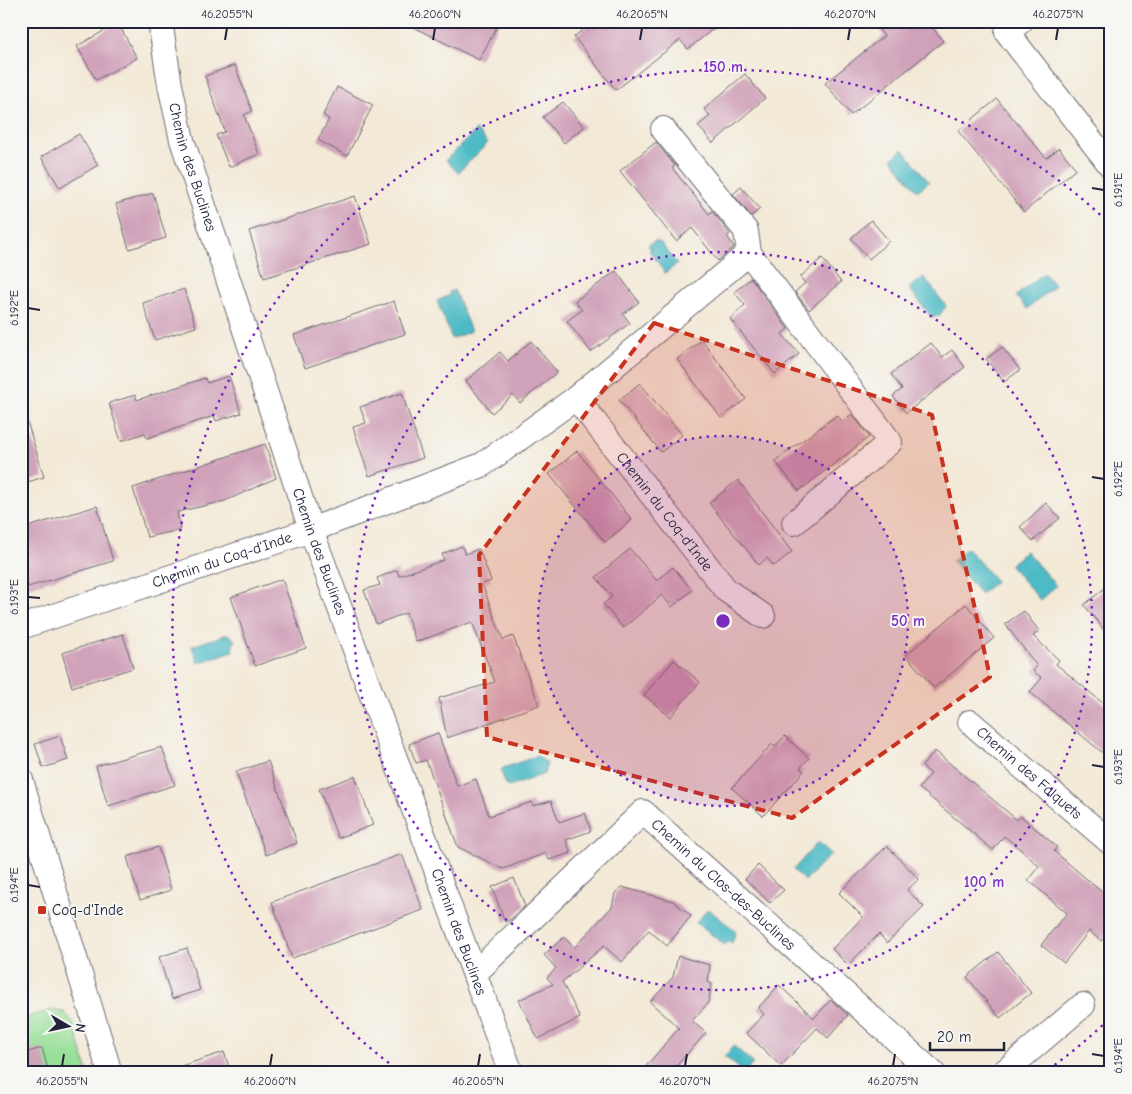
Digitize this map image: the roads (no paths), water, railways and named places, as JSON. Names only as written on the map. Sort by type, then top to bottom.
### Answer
[{"type":"street","name":"Chemin des Buclines","points":[[160,21],[182,140],[284,450],[311,530],[511,1073]]},
{"type":"street","points":[[1020,21],[1007,32],[1111,166]]},
{"type":"street","points":[[663,129],[746,231],[749,253],[890,442],[794,523]]},
{"type":"street","name":"Chemin du Coq-d'Inde","points":[[21,627],[311,530],[482,465],[576,398],[749,253]]},
{"type":"street","name":"Chemin du Coq-d'Inde","points":[[576,398],[726,590],[763,616]]},
{"type":"street","name":"Chemin des Falquets","points":[[970,722],[1111,843]]},
{"type":"street","points":[[21,780],[110,1073]]},
{"type":"street","name":"Chemin du Clos-des-Buclines","points":[[475,973],[643,812],[934,1073]]},
{"type":"street","points":[[1003,1073],[1083,1005]]},
{"type":"water","points":[[476,130],[488,143],[458,173],[446,160]]},
{"type":"water","points":[[903,149],[929,182],[917,191],[892,159]]},
{"type":"water","points":[[656,240],[658,243],[660,242],[677,264],[665,273],[649,250],[651,249],[648,245]]},
{"type":"water","points":[[1044,273],[1055,286],[1027,309],[1016,296]]},
{"type":"water","points":[[924,277],[946,306],[939,316],[931,317],[909,288]]},
{"type":"water","points":[[454,290],[471,331],[452,339],[437,301],[450,295],[449,292]]},
{"type":"water","points":[[967,548],[996,581],[981,594],[952,561]]},
{"type":"water","points":[[1026,551],[1056,586],[1040,600],[1010,565]]},
{"type":"water","points":[[228,634],[235,640],[232,648],[233,651],[198,663],[192,646]]},
{"type":"water","points":[[537,756],[547,763],[544,774],[509,787],[506,785],[501,771],[503,768]]},
{"type":"water","points":[[818,842],[831,854],[805,881],[793,870]]},
{"type":"water","points":[[708,909],[736,931],[732,943],[727,942],[725,945],[696,923]]},
{"type":"water","points":[[734,1046],[753,1063],[745,1073],[724,1056]]},
{"type":"place","name":"Coq-d'Inde","points":[[42,910]]}]
